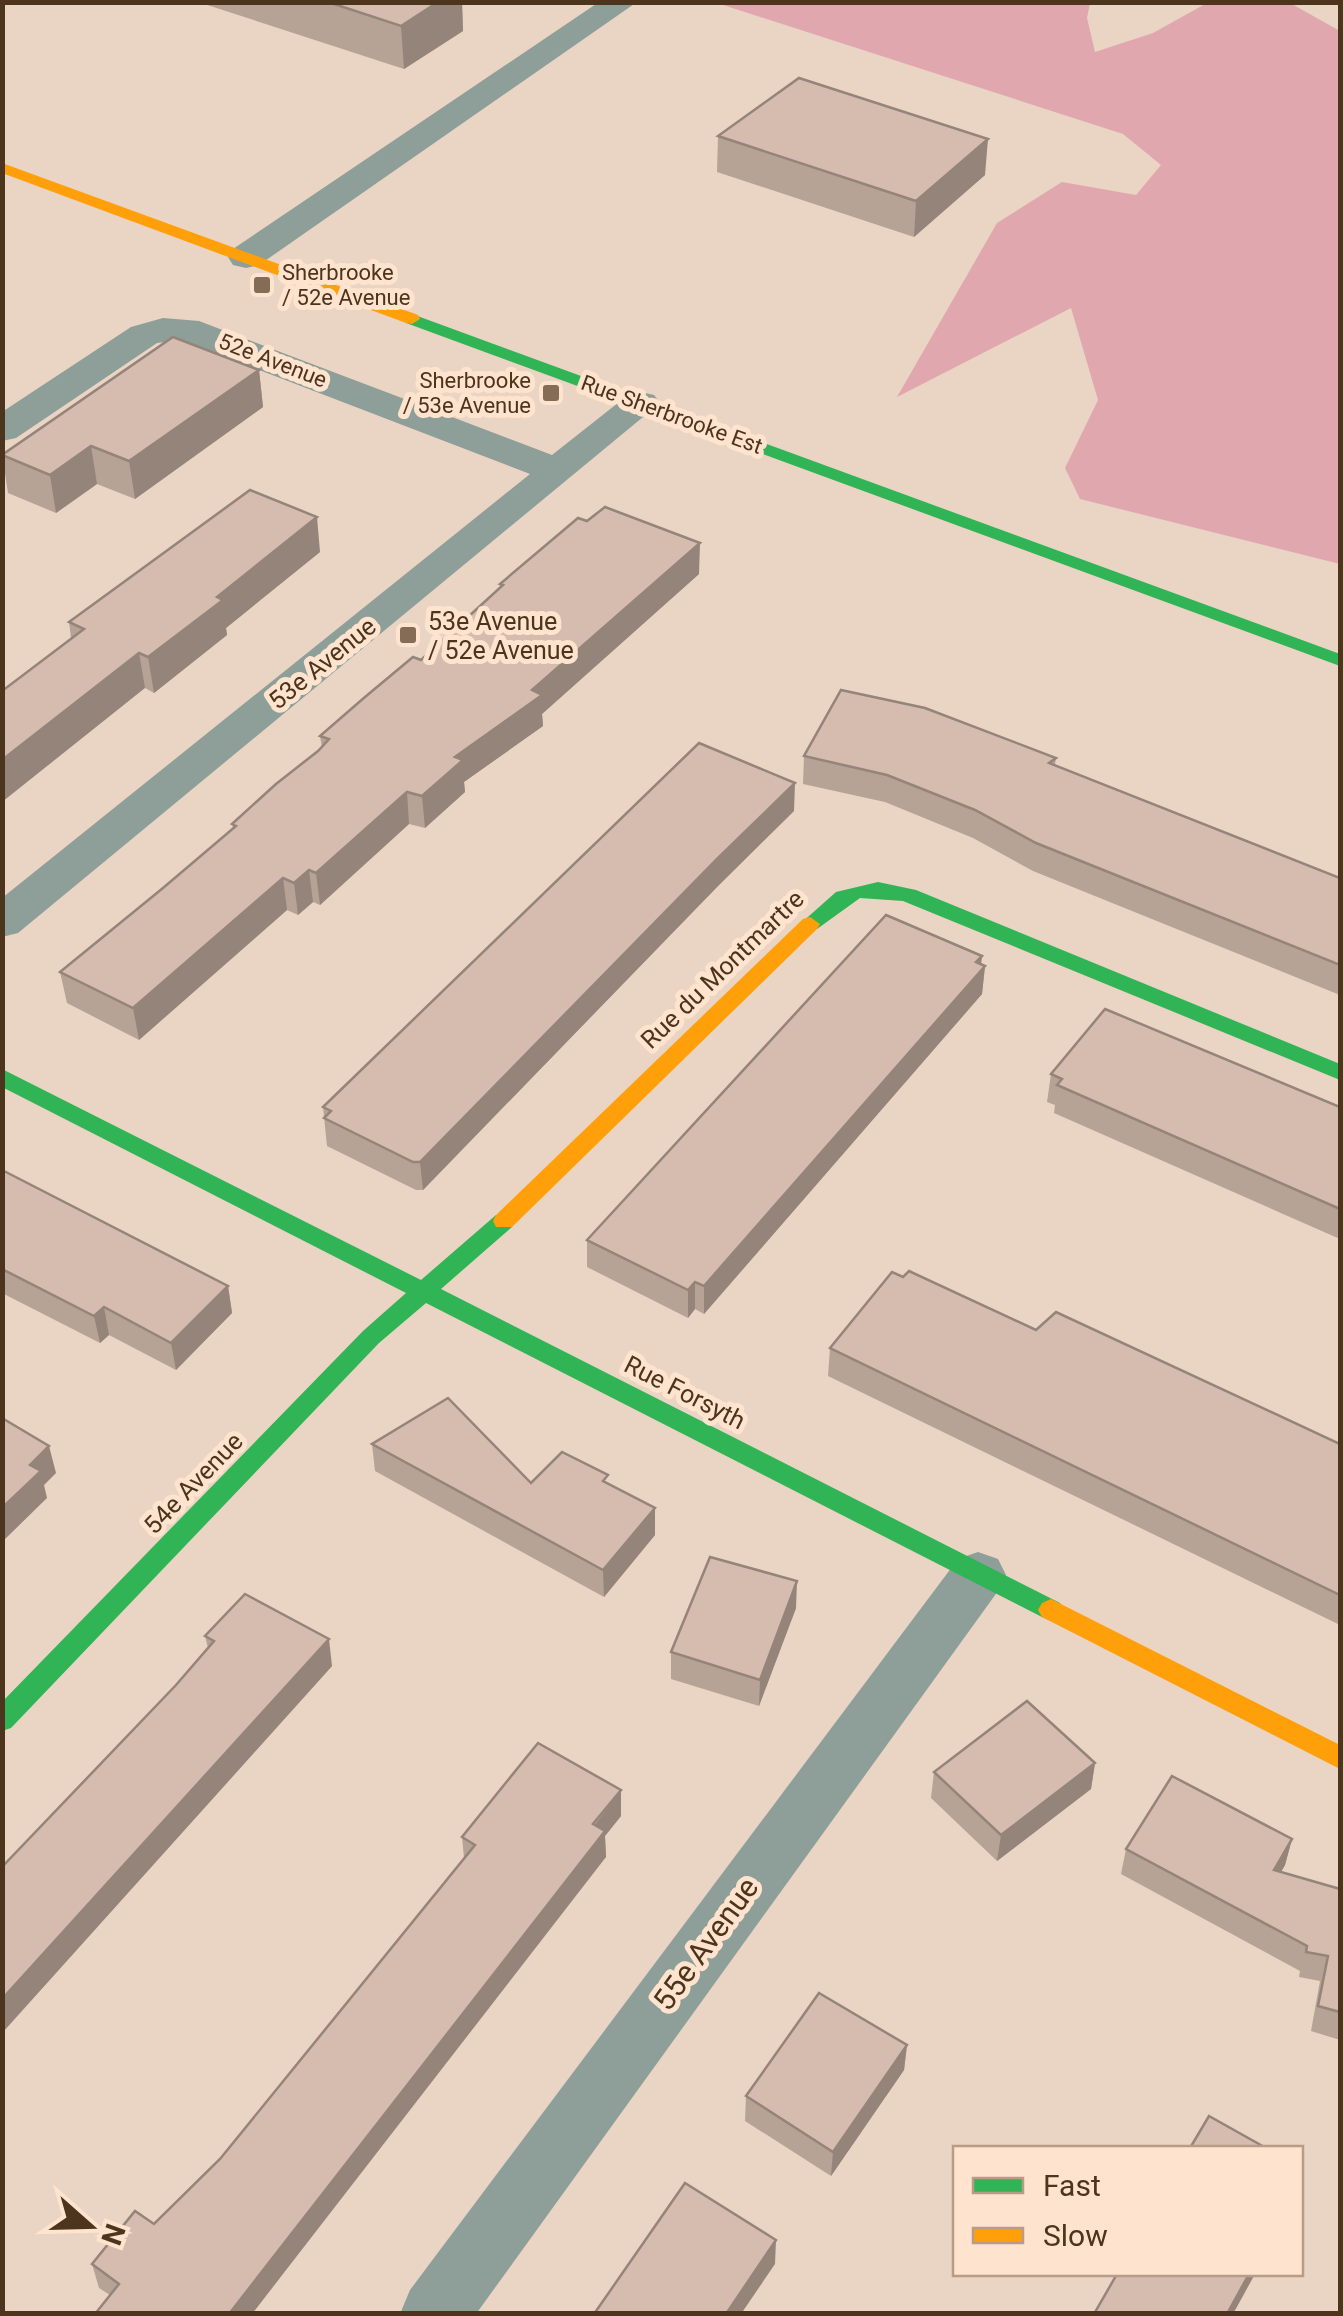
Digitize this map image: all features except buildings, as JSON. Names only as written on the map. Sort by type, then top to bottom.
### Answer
[{"type":"street","points":[[246,257],[621,2]]},
{"type":"street","name":"Rue Sherbrooke Est","points":[[2,168],[1340,660]]},
{"type":"street","name":"52e Avenue","points":[[2,430],[144,335],[163,329],[186,329],[558,471]]},
{"type":"street","name":"53e Avenue","points":[[2,922],[640,402]]},
{"type":"street","name":"Rue du Montmartre","points":[[428,1290],[825,906],[860,887],[909,895],[1340,1072]]},
{"type":"street","name":"Rue Forsyth","points":[[2,1076],[1340,1758]]},
{"type":"street","name":"54e Avenue","points":[[2,1720],[372,1336],[428,1290]]},
{"type":"street","name":"55e Avenue","points":[[434,2314],[978,1575]]},
{"type":"shaded area","points":[[717,3],[1090,3],[1087,18],[1095,52],[1153,33],[1207,3],[1290,3],[1340,31],[1340,564],[1080,499],[1065,468],[1098,400],[1071,308],[897,397],[997,223],[1062,182],[1136,195],[1161,165],[1123,134]]},
{"type":"traffic: fast","points":[[412,319],[1340,660]]},
{"type":"traffic: fast","points":[[810,924],[833,903],[854,892],[878,889],[909,895],[1340,1072]]},
{"type":"traffic: fast","points":[[2,1077],[1051,1610]]},
{"type":"traffic: fast","points":[[2,1720],[371,1337],[504,1221]]},
{"type":"traffic: slow","points":[[2,168],[412,319]]},
{"type":"traffic: slow","points":[[504,1221],[810,924]]},
{"type":"traffic: slow","points":[[1051,1610],[1340,1758]]},
{"type":"place","name":"Sherbrooke / 52e Avenue","points":[[262,285]]},
{"type":"place","name":"Sherbrooke / 53e Avenue","points":[[551,393]]},
{"type":"place","name":"53e Avenue / 52e Avenue","points":[[408,635]]}]
